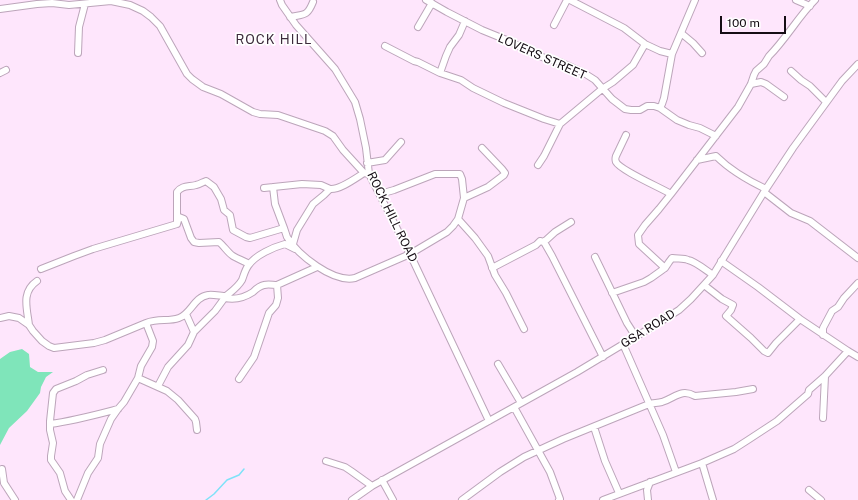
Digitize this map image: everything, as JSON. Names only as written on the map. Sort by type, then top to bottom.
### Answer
[{"type":"street","points":[[4,0],[3,8],[36,2],[69,5],[111,1],[130,5],[143,11],[160,26],[187,74],[203,87],[221,94],[253,112],[278,115],[325,131],[333,136],[343,150],[366,174],[348,183],[330,189],[313,204],[297,230],[293,244]]},
{"type":"street","name":"ROCK HILL ROAD","points":[[280,0],[290,17],[335,69],[355,102],[365,142],[367,163],[366,174],[380,194],[410,254],[489,421]]},
{"type":"street","points":[[554,25],[570,0],[624,28],[645,44],[660,51],[672,54]]},
{"type":"street","points":[[695,0],[672,54],[664,98],[660,108],[676,120],[700,128],[716,136]]},
{"type":"street","points":[[796,0],[810,6]]},
{"type":"street","points":[[665,268],[639,244],[638,236],[738,107],[751,84],[756,71],[764,64],[815,0]]},
{"type":"street","points":[[290,17],[305,14],[308,12],[313,2]]},
{"type":"street","points":[[418,28],[429,2]]},
{"type":"street","name":"LOVERS STREET","points":[[429,2],[482,30],[547,59],[560,62],[584,73],[595,80],[619,105],[625,108],[631,110],[640,110],[648,106],[660,108]]},
{"type":"street","points":[[78,53],[79,28],[85,4]]},
{"type":"street","points":[[440,73],[450,47],[459,35],[465,21]]},
{"type":"street","points":[[681,33],[693,42],[702,53]]},
{"type":"street","points":[[538,165],[560,124],[633,65],[645,44]]},
{"type":"street","points":[[385,46],[398,54],[440,73],[461,80],[473,88],[504,103],[560,124]]},
{"type":"street","name":"GSA ROAD","points":[[352,500],[382,480],[603,357],[679,310],[713,275],[792,148],[842,81],[858,64]]},
{"type":"street","points":[[791,71],[810,86],[826,102]]},
{"type":"street","points":[[751,84],[761,82],[784,97]]},
{"type":"street","points":[[626,135],[616,156],[616,162],[621,167],[671,194]]},
{"type":"street","points":[[367,163],[385,160],[401,142]]},
{"type":"street","points":[[708,146],[725,165],[765,191],[790,213],[810,221],[858,258]]},
{"type":"street","points":[[464,198],[488,187],[505,173],[482,148]]},
{"type":"street","points":[[697,160],[716,156]]},
{"type":"street","points":[[273,187],[275,204],[287,237],[298,250],[317,267],[329,274],[349,279],[355,278],[410,254],[447,232],[454,226],[458,219],[464,198],[460,174],[435,174],[380,194]]},
{"type":"street","points":[[178,224],[178,189],[198,185],[206,181],[214,187],[221,199],[224,210],[230,215],[233,230],[250,238],[284,228]]},
{"type":"street","points":[[264,188],[302,184],[321,185],[330,189]]},
{"type":"street","points":[[178,224],[179,217],[184,219],[194,242],[219,242],[234,257],[249,264]]},
{"type":"street","points":[[458,219],[475,238],[490,260],[492,268],[524,329]]},
{"type":"street","points":[[492,268],[540,242],[544,242],[554,232],[571,222]]},
{"type":"street","points":[[41,270],[93,249],[178,224]]},
{"type":"street","points":[[544,242],[603,357]]},
{"type":"street","points":[[158,386],[168,368],[188,346],[194,332],[242,280],[244,272],[249,264],[265,251],[280,245],[286,244],[298,250]]},
{"type":"street","points":[[595,257],[627,323],[636,337]]},
{"type":"street","points":[[612,293],[644,282],[665,268],[672,258],[688,260],[713,275]]},
{"type":"street","points":[[721,261],[800,319],[858,357]]},
{"type":"street","points":[[0,318],[9,316],[19,318],[29,325],[42,341],[48,346],[54,348],[94,343],[152,321],[182,318],[199,299],[208,294],[225,297],[232,300],[241,298],[257,288],[265,285],[277,285],[317,267]]},
{"type":"street","points":[[29,325],[26,298],[31,285],[37,281]]},
{"type":"street","points":[[823,335],[823,328],[832,311],[838,307],[858,283]]},
{"type":"street","points":[[239,379],[254,357],[269,313],[276,305],[278,293],[277,285]]},
{"type":"street","points":[[704,285],[722,299],[733,305],[726,316],[768,353],[800,319]]},
{"type":"street","points":[[186,314],[194,332]]},
{"type":"street","points":[[77,500],[88,473],[98,458],[100,444],[112,419],[138,378],[141,366],[152,347],[153,344],[146,323]]},
{"type":"street","points":[[623,344],[663,435],[676,472]]},
{"type":"street","points":[[603,500],[619,493],[645,487],[650,482],[702,463],[734,449],[777,421],[808,394],[809,390],[825,376],[848,351]]},
{"type":"street","points":[[498,364],[521,403]]},
{"type":"street","points":[[71,500],[65,491],[60,472],[51,460],[53,443],[50,424],[53,393],[56,389],[87,375],[103,370]]},
{"type":"street","points":[[823,418],[825,376]]},
{"type":"street","points":[[138,378],[167,391],[185,407],[196,422],[197,430]]},
{"type":"street","points":[[462,500],[524,457],[563,439],[649,404],[660,403],[684,392],[695,396],[754,389]]},
{"type":"street","points":[[514,407],[550,472],[559,500]]},
{"type":"street","points":[[50,424],[72,421],[118,409]]},
{"type":"street","points":[[594,427],[619,493]]},
{"type":"street","points":[[326,461],[351,470],[372,486]]},
{"type":"street","points":[[702,463],[713,500]]},
{"type":"street","points":[[2,469],[4,482],[15,500]]},
{"type":"street","points":[[382,480],[393,500]]},
{"type":"street","points":[[645,487],[648,500]]},
{"type":"street","points":[[809,490],[821,500]]},
{"type":"green space","points":[[22,349],[29,354],[30,367],[38,372],[53,372],[46,377],[40,393],[27,411],[9,428],[0,445],[0,359],[10,352]]},
{"type":"waterway","points":[[206,500],[227,480],[239,475],[244,469]]},
{"type":"district","name":"ROCK HILL","points":[[274,40]]}]
